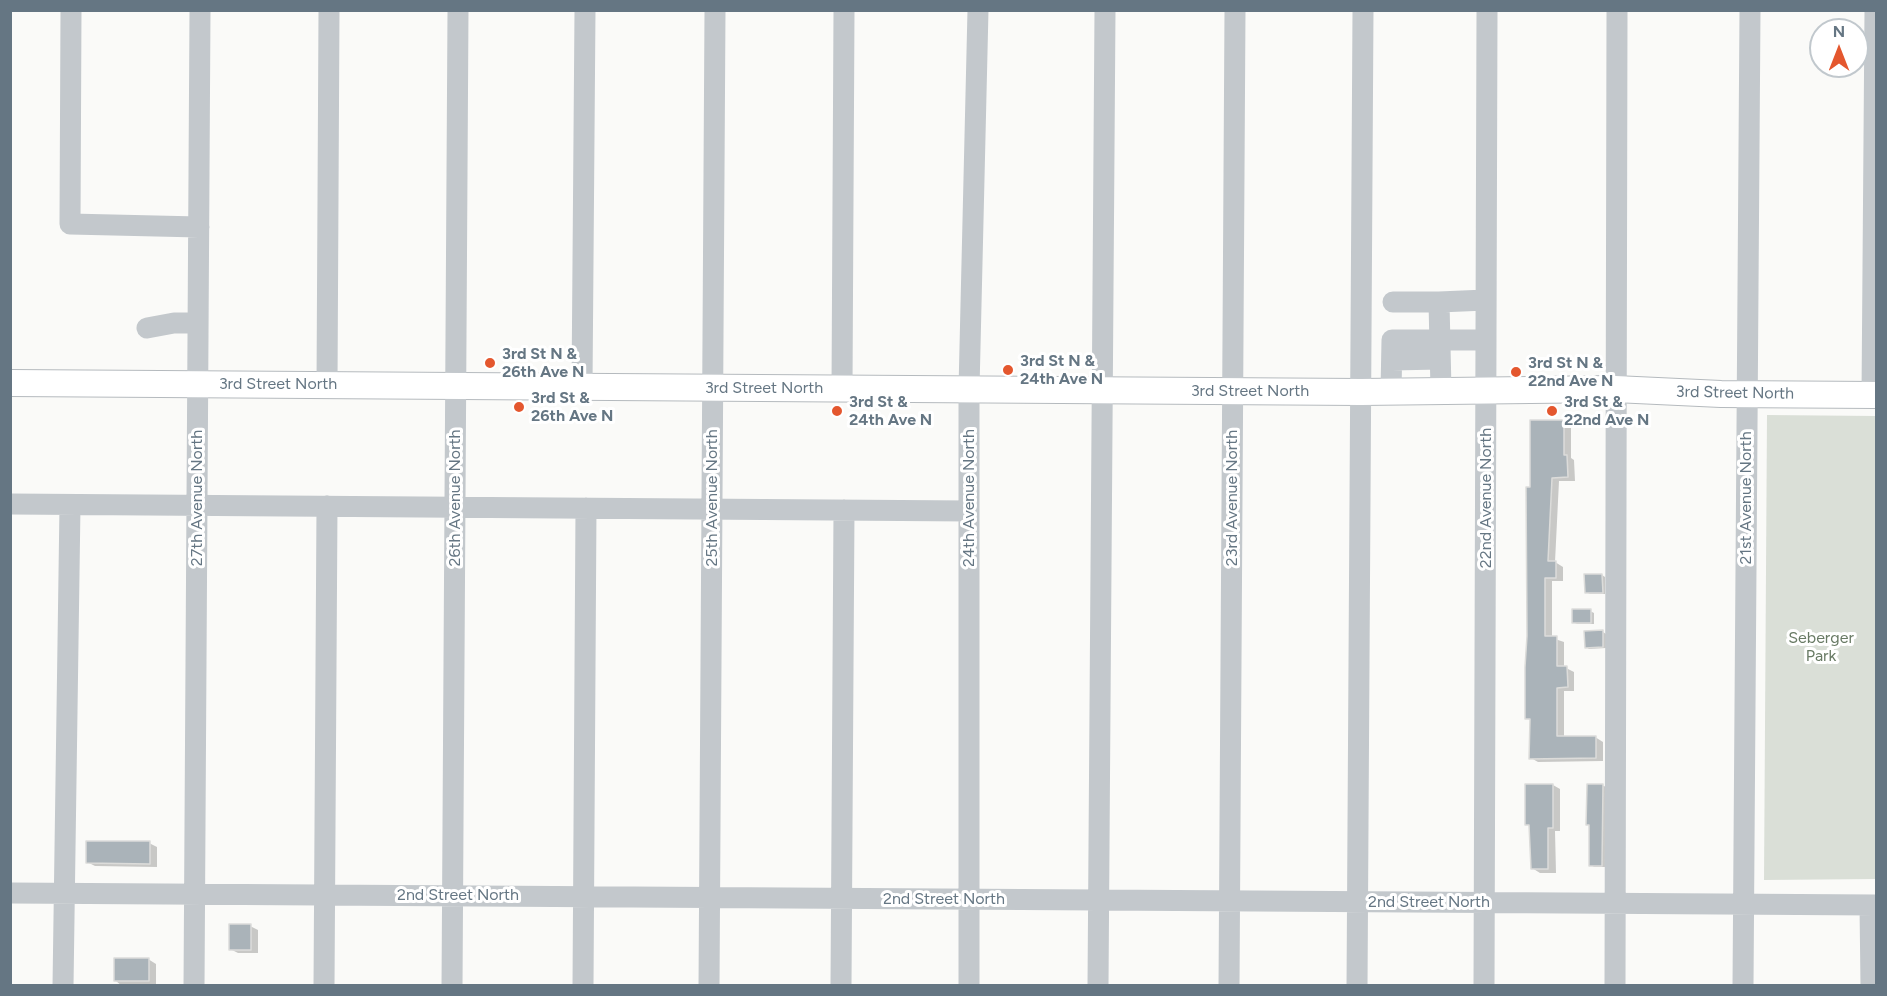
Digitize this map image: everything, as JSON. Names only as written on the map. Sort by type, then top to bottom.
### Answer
[{"type":"main road","name":"3rd Street North","points":[[10,383],[1361,392],[1615,389],[1747,394],[1874,395]]},
{"type":"street","points":[[71,10],[70,224],[199,227]]},
{"type":"street","name":"27th Avenue North","points":[[194,986],[200,10]]},
{"type":"street","points":[[327,385],[329,10]]},
{"type":"street","name":"26th Avenue North","points":[[452,986],[458,10]]},
{"type":"street","points":[[582,386],[585,10]]},
{"type":"street","name":"25th Avenue North","points":[[709,986],[716,10]]},
{"type":"street","points":[[842,388],[844,10]]},
{"type":"street","name":"24th Avenue North","points":[[969,986],[969,389],[978,10]]},
{"type":"street","points":[[1098,986],[1105,10]]},
{"type":"street","name":"23rd Avenue North","points":[[1229,986],[1235,10]]},
{"type":"street","points":[[1357,986],[1363,10]]},
{"type":"street","name":"22nd Avenue North","points":[[1484,986],[1487,10]]},
{"type":"street","points":[[1615,986],[1617,10]]},
{"type":"street","name":"21st Avenue North","points":[[1743,986],[1750,10]]},
{"type":"street","points":[[1874,395],[1875,10]]},
{"type":"street","points":[[1393,302],[1486,300]]},
{"type":"street","points":[[1439,302],[1441,390]]},
{"type":"street","points":[[147,328],[174,323],[198,323]]},
{"type":"street","points":[[1391,391],[1392,340],[1440,349],[1486,340]]},
{"type":"street","points":[[10,504],[969,511]]},
{"type":"street","points":[[63,986],[70,504]]},
{"type":"street","points":[[324,986],[327,507]]},
{"type":"street","points":[[583,986],[586,508]]},
{"type":"street","points":[[841,986],[844,510]]},
{"type":"street","name":"2nd Street North","points":[[10,893],[1873,905]]},
{"type":"street","points":[[1871,986],[1873,905]]},
{"type":"green space","name":"Seberger Park","points":[[1767,415],[1876,416],[1876,879],[1764,880]]},
{"type":"building","points":[[1530,420],[1564,420],[1564,455],[1567,455],[1568,477],[1552,478],[1548,561],[1556,561],[1556,578],[1545,578],[1545,636],[1557,636],[1557,666],[1567,666],[1568,687],[1557,688],[1557,736],[1596,736],[1596,758],[1529,759],[1530,719],[1525,719],[1525,667],[1527,636],[1526,487],[1530,487]]},
{"type":"building","points":[[1584,574],[1602,574],[1603,593],[1585,593]]},
{"type":"building","points":[[1572,609],[1591,609],[1591,623],[1572,623]]},
{"type":"building","points":[[1603,630],[1603,647],[1585,648],[1584,631]]},
{"type":"building","points":[[1525,784],[1553,784],[1553,828],[1548,828],[1548,869],[1531,869],[1529,825],[1525,825]]},
{"type":"building","points":[[1587,784],[1603,784],[1602,866],[1589,866],[1589,825],[1586,825]]},
{"type":"building","points":[[86,841],[150,841],[150,864],[86,863]]},
{"type":"building","points":[[229,924],[251,924],[251,950],[229,950]]},
{"type":"building","points":[[114,958],[149,958],[149,981],[114,981]]},
{"type":"place","name":"3rd St N & 26th Ave N","points":[[490,363]]},
{"type":"place","name":"3rd St N & 24th Ave N","points":[[1008,370]]},
{"type":"place","name":"3rd St N & 22nd Ave N","points":[[1516,372]]},
{"type":"place","name":"3rd St & 26th Ave N","points":[[519,407]]},
{"type":"place","name":"3rd St & 24th Ave N","points":[[837,411]]},
{"type":"place","name":"3rd St & 22nd Ave N","points":[[1552,411]]}]
